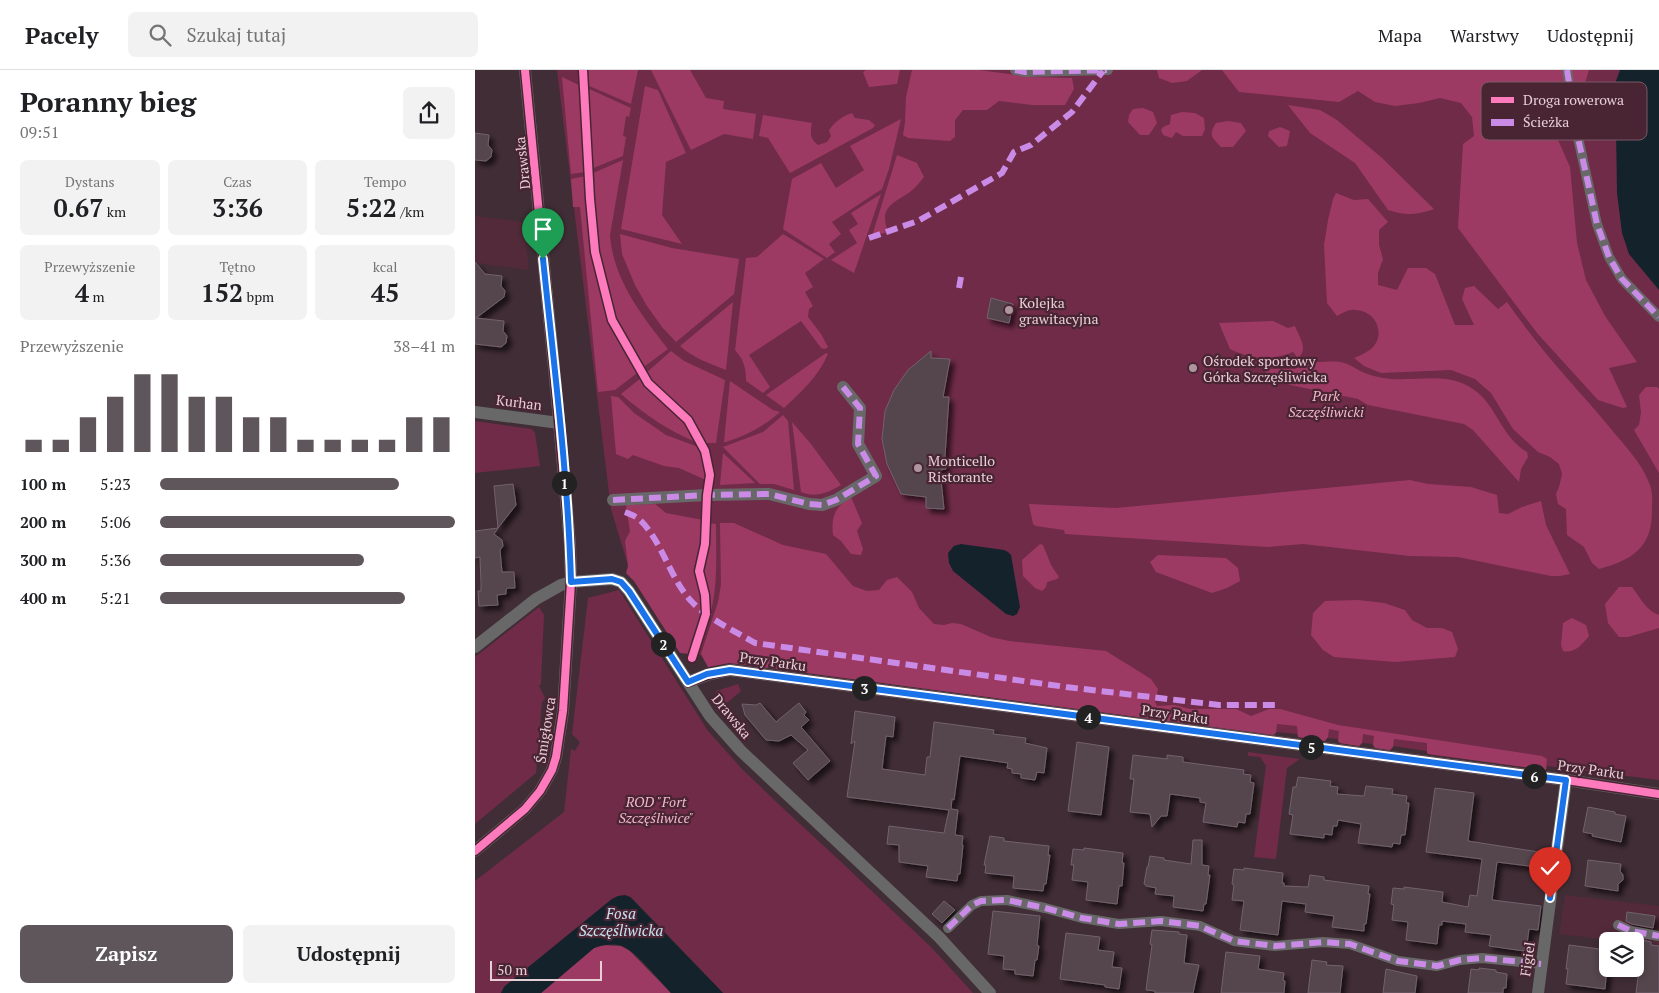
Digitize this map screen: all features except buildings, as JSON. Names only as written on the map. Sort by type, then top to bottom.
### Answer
[{"type":"street","name":"Drawska","points":[[525,70],[570,544],[571,582],[612,579],[621,582],[629,591],[710,716],[741,751],[939,937],[990,993]]},
{"type":"street","points":[[1015,70],[1025,72],[1108,70]]},
{"type":"street","points":[[1579,140],[1597,224],[1609,257],[1622,279],[1659,317]]},
{"type":"street","points":[[613,500],[769,494],[809,504],[822,504],[836,500],[876,476],[858,444],[860,408],[843,387]]},
{"type":"street","name":"Kurhan","points":[[475,412],[559,423]]},
{"type":"street","points":[[475,647],[481,636],[550,590],[571,582]]},
{"type":"street","name":"Śmigłowca","points":[[475,851],[525,809],[540,791],[552,770],[559,741],[563,711],[571,582]]},
{"type":"street","name":"Przy Parku","points":[[688,682],[707,674],[730,670],[1566,780],[1659,794]]},
{"type":"street","name":"Figiel","points":[[1537,993],[1566,780]]},
{"type":"street","points":[[948,928],[973,905],[981,901],[1007,900],[1082,918],[1119,924],[1161,921],[1199,926],[1234,941],[1275,946],[1323,942],[1350,944],[1398,961],[1437,966],[1460,960],[1482,958],[1541,964]]},
{"type":"street","points":[[1618,924],[1631,931],[1659,936]]},
{"type":"shaded area","points":[[586,70],[638,70],[631,104],[587,85]]},
{"type":"shaded area","points":[[651,70],[690,70],[706,98],[724,101],[723,109],[756,114],[753,139],[724,134],[691,150]]},
{"type":"shaded area","points":[[866,70],[900,70],[897,84],[869,87],[863,72]]},
{"type":"shaded area","points":[[912,70],[979,70],[1031,77],[1072,78],[1074,89],[1065,105],[1032,105],[999,101],[987,110],[963,110],[955,120],[955,137],[950,141],[908,138],[903,135],[906,97]]},
{"type":"shaded area","points":[[1157,70],[1202,70],[1187,81],[1172,83],[1159,78]]},
{"type":"shaded area","points":[[1222,70],[1562,70],[1564,82],[1481,82],[1481,140],[1558,140],[1570,167],[1577,243],[1586,280],[1605,316],[1637,362],[1609,368],[1627,407],[1623,408],[1598,400],[1537,333],[1458,228],[1463,144],[1474,136],[1472,117],[1461,103],[1440,98],[1395,106],[1375,102],[1358,91],[1339,102],[1239,92]]},
{"type":"shaded area","points":[[1570,70],[1589,70],[1585,82],[1573,82]]},
{"type":"shaded area","points":[[562,77],[581,86],[586,172],[571,174]]},
{"type":"shaded area","points":[[645,86],[658,90],[686,153],[666,162],[662,215],[682,244],[621,229]]},
{"type":"shaded area","points":[[587,88],[631,108],[629,117],[626,116],[623,136],[626,137],[623,156],[591,169]]},
{"type":"shaded area","points":[[1288,105],[1320,110],[1337,120],[1382,158],[1434,209],[1411,214],[1388,210],[1355,163],[1310,133]]},
{"type":"shaded area","points":[[1143,108],[1153,112],[1157,123],[1149,135],[1140,135],[1128,122],[1129,115],[1133,109]]},
{"type":"shaded area","points":[[1182,112],[1195,113],[1204,118],[1205,129],[1202,136],[1183,136],[1176,132],[1172,138],[1163,135],[1161,130],[1170,124],[1171,115]]},
{"type":"shaded area","points":[[852,113],[855,118],[869,120],[875,125],[873,128],[790,173],[768,138],[759,136],[763,115],[812,123],[811,136],[818,145],[827,142],[831,136],[829,130],[836,122]]},
{"type":"shaded area","points":[[901,119],[889,169],[882,189],[832,222],[841,234],[829,244],[835,252],[827,258],[783,229],[792,179],[821,163],[836,188],[864,170],[850,146]]},
{"type":"shaded area","points":[[1228,121],[1241,123],[1246,131],[1233,147],[1221,147],[1213,138],[1212,131],[1216,123]]},
{"type":"shaded area","points":[[1280,127],[1290,131],[1287,146],[1279,147],[1268,136],[1269,131]]},
{"type":"shaded area","points":[[897,155],[917,163],[924,177],[912,190],[889,207],[885,217],[888,232],[872,236]]},
{"type":"shaded area","points":[[623,160],[610,235],[612,251],[630,296],[668,349],[641,369],[614,318],[599,261],[595,237],[591,174]]},
{"type":"shaded area","points":[[586,176],[592,250],[608,324],[637,373],[615,390],[598,392],[580,207],[573,207],[571,179]]},
{"type":"shaded area","points":[[1336,193],[1354,200],[1368,199],[1388,222],[1379,230],[1379,245],[1383,259],[1378,273],[1378,285],[1397,290],[1408,268],[1426,268],[1435,274],[1455,325],[1474,325],[1462,299],[1465,288],[1474,286],[1498,309],[1507,302],[1544,351],[1627,448],[1647,477],[1652,494],[1651,524],[1644,543],[1638,550],[1621,561],[1599,569],[1592,563],[1584,547],[1567,535],[1566,509],[1558,504],[1556,494],[1562,474],[1559,464],[1550,457],[1538,452],[1513,429],[1491,393],[1475,379],[1451,370],[1381,373],[1364,366],[1354,358],[1371,349],[1376,343],[1379,331],[1377,324],[1369,314],[1353,310],[1337,316],[1327,303],[1324,245],[1328,220]]},
{"type":"shaded area","points":[[881,194],[854,273],[831,260],[857,243],[849,230],[858,224],[851,213]]},
{"type":"shaded area","points":[[475,216],[524,222],[529,270],[475,263]]},
{"type":"shaded area","points":[[620,234],[672,248],[739,259],[734,294],[676,342],[662,327],[635,285],[622,254]]},
{"type":"shaded area","points":[[783,234],[824,259],[805,273],[813,287],[805,292],[813,306],[809,309],[808,317],[828,347],[825,349],[821,348],[801,321],[749,355],[770,387],[763,393],[746,381],[744,364],[735,350],[746,258],[757,257]]},
{"type":"shaded area","points":[[733,302],[726,370],[696,357],[680,346]]},
{"type":"shaded area","points":[[1273,321],[1288,328],[1295,326],[1303,347],[1303,351],[1298,358],[1293,352],[1277,357],[1261,358],[1245,355],[1230,349],[1219,323]]},
{"type":"shaded area","points":[[671,351],[684,361],[725,380],[716,443],[703,443],[686,414],[649,381],[645,374]]},
{"type":"shaded area","points":[[826,353],[828,354],[824,362],[814,377],[784,408],[766,395]]},
{"type":"shaded area","points":[[1317,362],[1343,363],[1365,373],[1383,378],[1440,378],[1462,383],[1473,389],[1488,403],[1511,438],[1527,452],[1528,457],[1521,469],[1519,482],[1473,430],[1464,424],[1368,405],[1358,399],[1267,380],[1265,369],[1294,369]]},
{"type":"shaded area","points":[[641,378],[690,428],[698,443],[658,422],[621,394]]},
{"type":"shaded area","points":[[730,381],[773,410],[780,412],[755,430],[724,442]]},
{"type":"shaded area","points":[[1646,387],[1657,387],[1659,389],[1659,473],[1634,430],[1639,425],[1641,412],[1639,395]]},
{"type":"shaded area","points":[[611,396],[618,397],[634,413],[666,435],[701,448],[709,475],[708,481],[679,468],[664,466],[633,455],[628,459],[616,454]]},
{"type":"shaded area","points":[[783,415],[788,421],[794,490],[774,484],[760,484],[723,447],[763,432]]},
{"type":"shaded area","points":[[792,422],[841,485],[816,495],[801,492]]},
{"type":"shaded area","points":[[723,453],[753,481],[755,483],[720,485]]},
{"type":"shaded area","points":[[1410,480],[1428,484],[1471,487],[1497,495],[1499,513],[1508,514],[1541,501],[1546,525],[1570,574],[1551,576],[1458,557],[1410,556],[1303,544],[1268,547],[1065,534],[1064,530],[1033,524],[1029,504],[1116,508]]},
{"type":"shaded area","points":[[851,497],[862,523],[857,531],[863,549],[861,555],[851,554],[841,541],[833,535],[835,513],[841,504]]},
{"type":"shaded area","points":[[655,504],[666,513],[703,520],[703,547],[696,566],[703,604],[703,616],[691,654],[680,653],[634,581],[626,573],[628,566],[625,541],[630,531],[626,505]]},
{"type":"shaded area","points":[[709,523],[716,524],[716,578],[711,611],[709,612],[703,581],[703,567],[708,549]]},
{"type":"shaded area","points":[[720,523],[734,523],[783,545],[826,554],[853,586],[867,591],[879,590],[887,580],[897,577],[912,592],[919,608],[934,624],[961,624],[991,637],[1009,641],[1106,651],[1151,679],[1158,689],[1155,702],[1157,706],[1174,705],[1190,709],[1236,709],[1251,716],[1269,709],[1280,709],[1338,725],[1542,756],[1547,759],[1546,770],[1428,754],[1427,743],[1394,739],[1393,747],[1390,750],[1375,748],[1373,745],[1374,736],[1363,734],[1362,743],[1359,746],[1340,743],[1338,741],[1339,731],[1329,729],[1328,737],[1325,741],[1298,737],[1297,726],[1277,724],[1276,733],[1273,735],[747,665],[729,663],[708,667],[701,654],[718,602],[721,585]]},
{"type":"shaded area","points":[[1040,544],[1043,545],[1051,565],[1059,577],[1047,582],[1046,587],[1042,591],[1035,588],[1023,576],[1022,560]]},
{"type":"shaded area","points":[[1158,555],[1226,558],[1238,568],[1240,581],[1212,593],[1156,572],[1150,562]]},
{"type":"shaded area","points":[[1619,587],[1632,587],[1647,607],[1659,615],[1659,628],[1628,637],[1619,637],[1608,623],[1605,604]]},
{"type":"shaded area","points":[[1358,600],[1384,603],[1405,610],[1412,620],[1427,628],[1442,628],[1452,632],[1458,649],[1455,657],[1395,662],[1334,657],[1323,650],[1311,635],[1313,613],[1325,601]]},
{"type":"shaded area","points":[[1572,618],[1586,625],[1589,636],[1575,650],[1567,652],[1563,651],[1561,645],[1563,623]]},
{"type":"shaded area","points":[[1565,895],[1659,906],[1659,964],[1644,962],[1644,932],[1599,932],[1599,939],[1559,934]]},
{"type":"shaded area","points":[[603,945],[621,946],[630,951],[671,993],[541,993],[594,948]]},
{"type":"green space","name":"Park Szczęśliwicki","points":[[557,70],[1659,70],[1659,780],[1547,766],[1546,770],[1428,754],[1426,751],[1393,746],[1390,750],[1375,748],[1373,744],[1362,743],[1359,746],[1340,743],[1338,739],[1327,738],[1325,741],[1298,737],[1297,734],[1276,732],[1273,735],[747,665],[729,663],[708,667],[701,655],[683,653],[630,572],[611,509]]},
{"type":"green space","points":[[475,421],[532,429],[535,433],[540,466],[475,473]]},
{"type":"green space","name":"ROD \"Fort Szczęśliwice\"","points":[[619,590],[708,731],[743,770],[932,948],[973,993],[723,993],[631,897],[618,896],[504,987],[501,993],[475,993],[475,881],[564,812],[571,749],[575,751],[580,742],[572,734],[588,598]]},
{"type":"green space","points":[[539,607],[544,615],[541,684],[539,686],[545,698],[542,702],[536,773],[475,824],[475,657]]},
{"type":"green space","points":[[738,684],[741,691],[717,711],[715,705],[716,691]]},
{"type":"green space","points":[[1248,752],[1300,759],[1287,768],[1276,859],[1254,857],[1266,766],[1260,757],[1248,756]]},
{"type":"water","points":[[1620,70],[1659,70],[1659,290],[1629,254],[1622,233],[1617,193],[1616,140],[1647,140],[1647,82],[1616,81]]},
{"type":"water","points":[[961,544],[1004,550],[1011,555],[1020,607],[1017,614],[1013,616],[1006,614],[953,571],[949,563],[948,553],[954,546]]},
{"type":"water","name":"Fosa Szczęśliwicka","points":[[625,895],[630,897],[723,993],[671,993],[648,967],[628,949],[619,945],[604,945],[594,948],[541,993],[501,993],[504,987],[612,899]]},
{"type":"marked path","points":[[1015,70],[1025,72],[1107,70]]},
{"type":"marked path","points":[[1567,70],[1569,82]]},
{"type":"marked path","points":[[869,238],[918,221],[1002,173],[1014,152],[1031,145],[1072,112],[1103,71]]},
{"type":"marked path","points":[[1579,140],[1597,224],[1609,257],[1622,279],[1659,317]]},
{"type":"marked path","points":[[959,288],[961,277]]},
{"type":"marked path","points":[[613,500],[769,494],[809,504],[822,505],[836,500],[876,476],[858,444],[860,408],[843,387]]},
{"type":"marked path","points":[[625,512],[639,519],[647,528],[678,583],[693,603],[715,620],[755,643],[1066,687],[1219,705],[1275,705]]},
{"type":"marked path","points":[[948,928],[972,905],[981,901],[1007,900],[1082,918],[1119,924],[1161,921],[1200,926],[1234,941],[1275,946],[1323,942],[1350,944],[1398,961],[1437,966],[1460,960],[1482,958],[1541,964]]},
{"type":"marked path","points":[[1618,925],[1631,931],[1659,936]]},
{"type":"cycle path","points":[[475,851],[525,809],[540,791],[552,770],[556,757],[563,711],[571,582],[570,544],[525,70]]},
{"type":"cycle path","points":[[583,70],[590,199],[595,252],[612,320],[648,383],[688,420],[705,451],[710,475],[707,495],[705,544],[699,571],[705,595],[706,614],[692,658]]},
{"type":"cycle path","points":[[688,682],[707,675],[730,670],[1566,780],[1659,794]]},
{"type":"place","name":"Kolejka grawitacyjna","points":[[1009,310]]},
{"type":"place","name":"Ośrodek sportowy Górka Szczęśliwicka","points":[[1193,368]]},
{"type":"place","name":"Monticello Ristorante","points":[[918,468]]},
{"type":"route","points":[[543,259],[560,426],[570,544],[571,582],[612,579],[621,582],[629,591],[688,682],[707,674],[730,670],[1566,780],[1550,898]]}]
